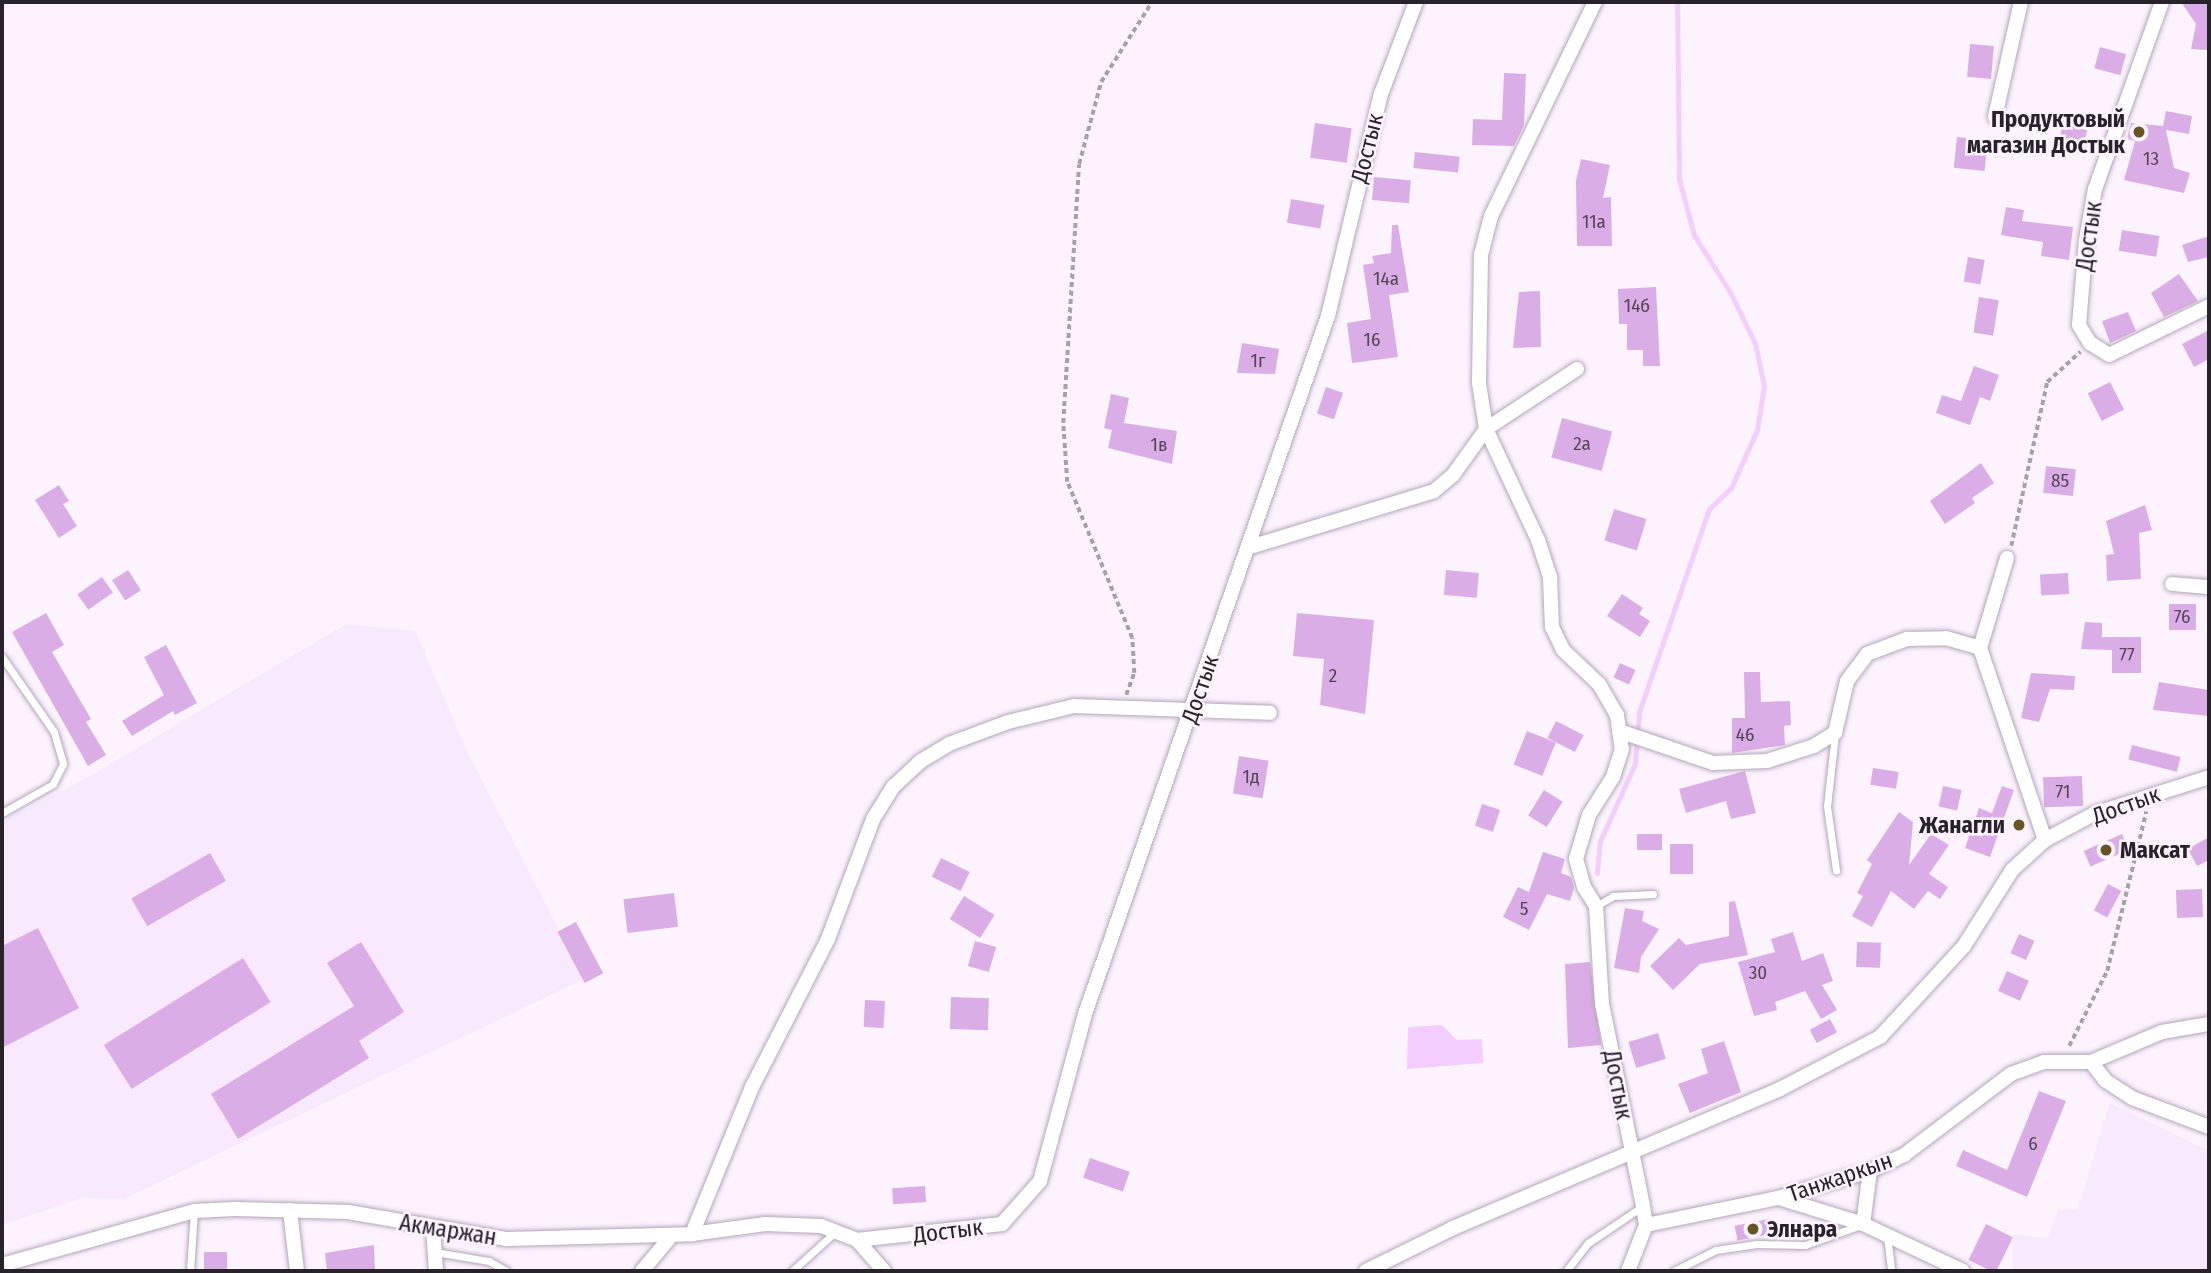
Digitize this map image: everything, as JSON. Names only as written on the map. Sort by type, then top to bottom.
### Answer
[{"type":"street","name":"Достык","points":[[857,1240],[1002,1224],[1040,1181],[1085,1014],[1250,547],[1328,316],[1381,94],[1416,2]]},
{"type":"street","name":"Достык","points":[[1595,2],[1491,216],[1484,242],[1479,383],[1486,429],[1538,540],[1550,578],[1552,627],[1563,650],[1599,684],[1617,715],[1622,749],[1614,777],[1589,815],[1576,859],[1584,887],[1596,906],[1602,1004],[1631,1153]]},
{"type":"street","points":[[1995,117],[2021,2]]},
{"type":"street","name":"Достык","points":[[2090,343],[2080,325],[2086,240],[2095,189],[2162,2]]},
{"type":"street","points":[[2090,343],[2109,355],[2209,306]]},
{"type":"street","points":[[1250,547],[1434,491],[1453,475],[1486,429],[1577,369]]},
{"type":"street","points":[[2007,558],[1980,648],[2045,840]]},
{"type":"street","points":[[2172,584],[2209,587]]},
{"type":"street","points":[[1619,731],[1713,763],[1767,761],[1814,746],[1835,733],[1847,681],[1867,654],[1907,639],[1947,638],[1980,648]]},
{"type":"street","points":[[692,1234],[726,1143],[799,990],[828,939],[873,820],[894,786],[949,744],[1007,722],[1074,706],[1194,707],[1270,713]]},
{"type":"street","name":"Достык","points":[[1366,1271],[1453,1228],[1792,1084],[1880,1037],[1964,946],[2012,870],[2045,840],[2094,814],[2209,778]]},
{"type":"street","name":"Танжаркын","points":[[1646,1225],[1778,1198],[1870,1171],[1904,1155],[2011,1074],[2044,1062],[2091,1062],[2162,1032],[2209,1024]]},
{"type":"street","points":[[2091,1062],[2106,1081],[2132,1098],[2209,1127]]},
{"type":"street","points":[[1628,1271],[1646,1225],[1631,1153]]},
{"type":"street","points":[[1863,1224],[1870,1171]]},
{"type":"street","points":[[1778,1198],[1863,1224],[1963,1271]]},
{"type":"street","points":[[290,1210],[297,1271]]},
{"type":"street","name":"Акмаржан","points":[[2,1265],[194,1211],[290,1210],[348,1212],[506,1239],[692,1234],[765,1224],[821,1226],[857,1240],[884,1271]]},
{"type":"street","points":[[433,1228],[436,1271]]},
{"type":"street","points":[[642,1271],[672,1235]]},
{"type":"lane","points":[[2,657],[54,732],[63,764],[53,785],[2,813]]},
{"type":"lane","points":[[1835,733],[1826,806],[1836,870]]},
{"type":"lane","points":[[1596,906],[1613,896],[1653,894]]},
{"type":"lane","points":[[1566,1271],[1588,1243],[1643,1206]]},
{"type":"lane","points":[[190,1271],[194,1211]]},
{"type":"lane","points":[[1674,1271],[1716,1250],[1757,1244],[1805,1245],[1863,1224]]},
{"type":"lane","points":[[792,1271],[835,1231]]},
{"type":"lane","points":[[1887,1236],[1891,1271]]},
{"type":"lane","points":[[434,1252],[489,1261],[506,1271]]},
{"type":"path","points":[[1121,707],[1134,673],[1132,638],[1067,482],[1063,423],[1079,164],[1101,82],[1152,2]]},
{"type":"path","points":[[2007,558],[2047,382],[2090,343]]},
{"type":"path","points":[[2044,1062],[2071,1044],[2107,971],[2151,796]]},
{"type":"shaded area","points":[[346,624],[415,631],[467,751],[584,979],[124,1199],[82,1198],[2,1225],[2,822],[92,775]]},
{"type":"shaded area","points":[[1442,1025],[1457,1040],[1482,1039],[1483,1063],[1407,1069],[1408,1027]]},
{"type":"shaded area","points":[[2110,1103],[2209,1151],[2209,1271],[2013,1271],[2013,1234],[2048,1238],[2058,1210],[2078,1209]]},
{"type":"building","points":[[2181,2],[2209,2],[2209,50],[2191,49],[2196,24]]},
{"type":"building","points":[[1970,44],[1994,46],[1991,79],[1967,77]]},
{"type":"building","points":[[2100,47],[2126,54],[2120,75],[2094,68]]},
{"type":"building","points":[[1504,73],[1526,74],[1524,125],[1514,146],[1472,145],[1473,119],[1502,120]]},
{"type":"building","points":[[2166,111],[2192,116],[2189,134],[2166,130],[2174,168],[2190,173],[2184,193],[2124,180],[2135,141],[2127,139],[2131,123],[2163,126]]},
{"type":"building","points":[[1315,123],[1352,128],[1347,163],[1310,158]]},
{"type":"building","points":[[2063,124],[2087,130],[2081,154],[2057,148]]},
{"type":"building","points":[[1957,137],[1988,140],[1985,171],[1954,168]]},
{"type":"building","points":[[1415,152],[1460,157],[1458,173],[1413,168]]},
{"type":"building","points":[[1581,159],[1610,165],[1603,198],[1611,197],[1612,246],[1577,246],[1576,181]]},
{"type":"building","points":[[1374,177],[1411,180],[1409,203],[1372,200]]},
{"type":"building","points":[[1291,199],[1324,205],[1320,229],[1287,223]]},
{"type":"building","points":[[2006,207],[2024,210],[2022,221],[2073,227],[2069,260],[2041,256],[2043,242],[2001,235]]},
{"type":"building","points":[[1392,225],[1398,225],[1409,292],[1389,295],[1398,357],[1352,363],[1347,323],[1371,319],[1363,265],[1374,263],[1372,256],[1391,253]]},
{"type":"building","points":[[2122,230],[2160,236],[2156,257],[2119,251]]},
{"type":"building","points":[[2209,236],[2209,257],[2188,262],[2182,245]]},
{"type":"building","points":[[1968,257],[1985,260],[1980,285],[1964,282]]},
{"type":"building","points":[[2179,274],[2198,301],[2164,317],[2151,293]]},
{"type":"building","points":[[1656,287],[1660,366],[1643,366],[1643,350],[1627,350],[1627,324],[1619,324],[1618,289]]},
{"type":"building","points":[[1540,291],[1541,347],[1513,348],[1519,292]]},
{"type":"building","points":[[1979,297],[1999,300],[1993,336],[1973,333]]},
{"type":"building","points":[[2128,312],[2136,331],[2110,343],[2102,321]]},
{"type":"building","points":[[2209,330],[2209,359],[2194,367],[2182,344]]},
{"type":"building","points":[[1242,343],[1279,349],[1275,374],[1237,373]]},
{"type":"building","points":[[1974,366],[1999,375],[1990,401],[1980,397],[1970,425],[1936,413],[1942,395],[1961,401]]},
{"type":"building","points":[[2110,382],[2124,410],[2102,421],[2088,393]]},
{"type":"building","points":[[1326,387],[1343,393],[1334,419],[1317,413]]},
{"type":"building","points":[[1111,394],[1129,398],[1124,423],[1177,431],[1172,464],[1108,448],[1112,430],[1104,428]]},
{"type":"building","points":[[1562,418],[1612,431],[1602,471],[1551,458]]},
{"type":"building","points":[[1981,463],[1994,483],[1972,498],[1975,503],[1945,524],[1930,501]]},
{"type":"building","points":[[2046,466],[2076,469],[2073,496],[2043,493]]},
{"type":"building","points":[[59,485],[69,501],[63,504],[77,526],[59,538],[35,500]]},
{"type":"building","points":[[2145,505],[2152,530],[2139,533],[2141,579],[2107,581],[2106,555],[2114,554],[2106,521]]},
{"type":"building","points":[[1614,509],[1647,519],[1637,550],[1604,541]]},
{"type":"building","points":[[128,570],[141,590],[125,600],[112,580]]},
{"type":"building","points":[[1446,570],[1479,573],[1477,598],[1444,595]]},
{"type":"building","points":[[2068,573],[2069,594],[2041,595],[2040,574]]},
{"type":"building","points":[[102,577],[113,593],[88,610],[77,594]]},
{"type":"building","points":[[1622,594],[1643,608],[1639,614],[1650,621],[1640,637],[1607,616]]},
{"type":"building","points":[[2169,604],[2196,604],[2196,630],[2169,630]]},
{"type":"building","points":[[46,613],[64,645],[52,652],[91,719],[86,722],[106,755],[88,766],[12,632]]},
{"type":"building","points":[[1297,613],[1374,620],[1365,714],[1320,705],[1324,659],[1293,656]]},
{"type":"building","points":[[2085,622],[2102,623],[2102,637],[2141,637],[2141,673],[2112,673],[2112,650],[2081,649]]},
{"type":"building","points":[[166,645],[197,703],[175,715],[173,711],[132,736],[122,721],[164,695],[144,657]]},
{"type":"building","points":[[1620,663],[1636,670],[1629,685],[1613,678]]},
{"type":"building","points":[[1744,672],[1760,672],[1761,702],[1790,701],[1791,725],[1784,726],[1785,745],[1732,753],[1732,718],[1745,718]]},
{"type":"building","points":[[2031,673],[2075,676],[2074,690],[2050,689],[2039,722],[2021,718]]},
{"type":"building","points":[[2159,682],[2209,690],[2209,716],[2153,710]]},
{"type":"building","points":[[1556,721],[1584,735],[1575,752],[1547,738]]},
{"type":"building","points":[[1527,731],[1556,743],[1542,776],[1514,764]]},
{"type":"building","points":[[2132,745],[2181,757],[2177,772],[2128,760]]},
{"type":"building","points":[[1239,756],[1269,761],[1263,798],[1233,794]]},
{"type":"building","points":[[1873,768],[1899,772],[1896,789],[1870,785]]},
{"type":"building","points":[[1745,771],[1756,813],[1731,819],[1726,801],[1686,813],[1679,789]]},
{"type":"building","points":[[2082,776],[2083,806],[2044,807],[2043,777]]},
{"type":"building","points":[[1943,786],[1962,790],[1957,810],[1939,807]]},
{"type":"building","points":[[2002,786],[2014,790],[1990,857],[1965,848],[1979,808],[1992,813]]},
{"type":"building","points":[[1544,790],[1563,802],[1547,827],[1528,815]]},
{"type":"building","points":[[1482,804],[1500,810],[1493,832],[1475,826]]},
{"type":"building","points":[[1899,812],[1913,822],[1909,865],[1931,834],[1949,845],[1929,874],[1948,887],[1940,899],[1928,891],[1914,909],[1891,891],[1872,927],[1852,916],[1863,896],[1857,893],[1872,864],[1867,860]]},
{"type":"building","points":[[1637,834],[1662,834],[1662,850],[1637,850]]},
{"type":"building","name":"Максат","points":[[2122,834],[2129,850],[2091,867],[2084,851]]},
{"type":"building","points":[[2209,837],[2209,860],[2197,866],[2188,849]]},
{"type":"building","points":[[1670,844],[1693,844],[1693,874],[1670,874]]},
{"type":"building","points":[[1543,852],[1565,859],[1561,873],[1571,877],[1574,888],[1570,901],[1547,894],[1529,930],[1503,917],[1518,887],[1529,892]]},
{"type":"building","points":[[210,853],[226,881],[147,926],[131,898]]},
{"type":"building","points":[[941,858],[970,872],[961,891],[932,877]]},
{"type":"building","points":[[2108,884],[2121,891],[2107,918],[2094,910]]},
{"type":"building","points":[[2202,889],[2203,917],[2177,918],[2176,890]]},
{"type":"building","points":[[674,893],[678,927],[628,933],[623,899]]},
{"type":"building","points":[[964,896],[995,915],[980,938],[950,919]]},
{"type":"building","points":[[1735,901],[1748,955],[1700,964],[1673,990],[1650,966],[1679,938],[1686,945],[1729,936],[1729,902]]},
{"type":"building","points":[[1625,908],[1644,911],[1642,921],[1659,929],[1641,957],[1639,973],[1614,968]]},
{"type":"building","points":[[576,922],[603,973],[585,983],[557,932]]},
{"type":"building","points":[[38,928],[79,1008],[2,1048],[2,946]]},
{"type":"building","points":[[1793,932],[1802,961],[1823,953],[1833,981],[1822,985],[1837,1010],[1821,1019],[1805,991],[1775,1002],[1777,1010],[1754,1016],[1738,962],[1775,952],[1771,939]]},
{"type":"building","points":[[2019,934],[2035,941],[2026,960],[2010,953]]},
{"type":"building","points":[[975,941],[996,947],[989,972],[968,966]]},
{"type":"building","points":[[361,942],[404,1012],[359,1041],[369,1058],[238,1139],[211,1094],[354,1006],[327,963]]},
{"type":"building","points":[[1857,942],[1881,943],[1880,968],[1856,967]]},
{"type":"building","points":[[243,958],[271,1002],[131,1089],[104,1045]]},
{"type":"building","points":[[1590,962],[1601,1045],[1568,1048],[1565,964]]},
{"type":"building","points":[[2007,971],[2029,981],[2020,1001],[1998,991]]},
{"type":"building","points":[[951,997],[989,998],[988,1030],[950,1029]]},
{"type":"building","points":[[865,1000],[885,1001],[884,1028],[864,1027]]},
{"type":"building","points":[[1830,1019],[1837,1032],[1817,1043],[1810,1030]]},
{"type":"building","points":[[1658,1033],[1666,1059],[1636,1068],[1628,1042]]},
{"type":"building","points":[[1724,1041],[1741,1092],[1690,1113],[1678,1084],[1708,1073],[1701,1049]]},
{"type":"building","points":[[2039,1091],[2066,1101],[2027,1197],[1956,1166],[1963,1150],[2007,1170]]},
{"type":"building","points":[[1090,1158],[1130,1172],[1123,1192],[1083,1178]]},
{"type":"building","points":[[925,1186],[926,1202],[893,1204],[892,1188]]},
{"type":"building","name":"Элнара","points":[[1769,1219],[1772,1234],[1738,1240],[1735,1226]]},
{"type":"building","points":[[1986,1224],[2013,1237],[1996,1271],[1968,1260]]},
{"type":"building","points":[[374,1245],[375,1271],[327,1271],[325,1253]]},
{"type":"building","points":[[204,1252],[227,1252],[227,1271],[204,1271]]},
{"type":"waterway","points":[[1597,873],[1600,841],[1635,764],[1639,712],[1709,509],[1731,488],[1757,430],[1764,386],[1755,343],[1730,292],[1694,235],[1679,179],[1677,2]]},
{"type":"place","name":"Продуктовый магазин Достык","points":[[2139,132]]},
{"type":"place","name":"Жанагли","points":[[2019,825]]},
{"type":"place","name":"Максат","points":[[2106,850]]},
{"type":"place","name":"Элнара","points":[[1753,1229]]}]
